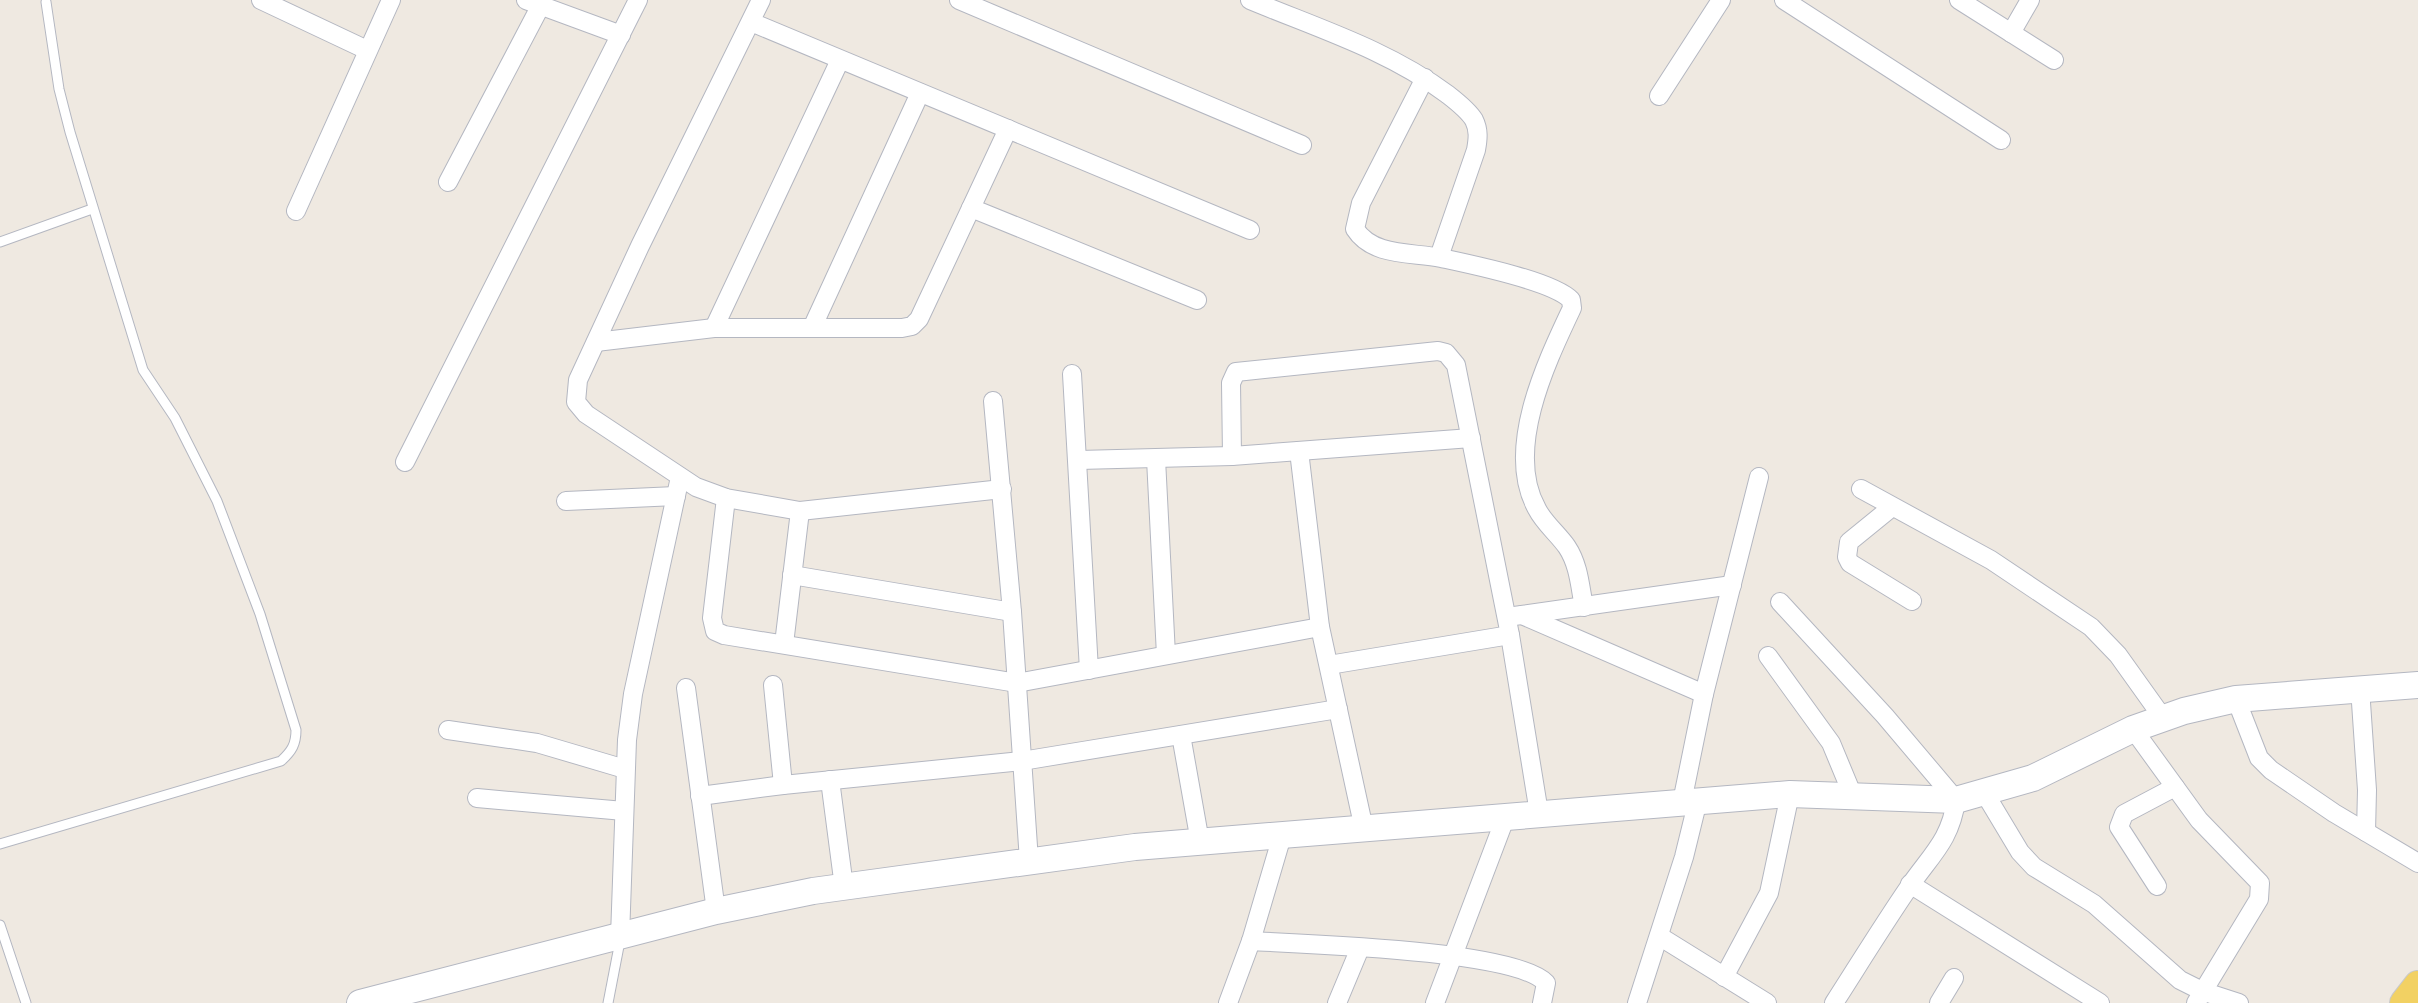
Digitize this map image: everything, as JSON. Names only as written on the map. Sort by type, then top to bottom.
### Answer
[{"type":"main road","points":[[360,1003],[716,911],[844,887],[1135,847],[1790,794],[1956,800],[2033,778],[2133,729],[2163,718],[2236,699],[2418,685]]},
{"type":"main road","points":[[2404,1003],[2418,985]]},
{"type":"street","points":[[261,0],[367,50]]},
{"type":"street","points":[[296,211],[391,0]]},
{"type":"street","points":[[405,462],[638,0]]},
{"type":"street","points":[[761,0],[640,246],[596,342],[576,392],[576,402],[586,414],[680,477],[696,487],[726,498],[800,511],[1002,489]]},
{"type":"street","points":[[959,0],[1302,145]]},
{"type":"street","points":[[1250,0],[1386,56],[1425,78],[1459,103],[1473,119],[1479,134],[1476,150],[1439,257]]},
{"type":"street","points":[[1659,96],[1721,0]]},
{"type":"street","points":[[1784,0],[2001,140]]},
{"type":"street","points":[[1959,0],[2054,60]]},
{"type":"street","points":[[2011,33],[2030,0]]},
{"type":"street","points":[[448,182],[533,3],[621,35]]},
{"type":"street","points":[[751,22],[1250,230]]},
{"type":"street","points":[[714,328],[840,60]]},
{"type":"street","points":[[1425,78],[1361,203],[1355,229],[1361,238],[1381,249],[1439,257],[1564,293],[1571,300],[1572,308],[1540,379],[1527,435],[1527,487],[1537,510],[1572,557],[1584,607]]},
{"type":"street","points":[[812,328],[920,93]]},
{"type":"street","points":[[596,342],[714,328],[912,326],[919,319],[1008,129]]},
{"type":"street","points":[[971,208],[1197,300]]},
{"type":"street","points":[[1232,456],[1231,383],[1236,372],[1438,351],[1446,353],[1456,365],[1513,623],[1539,813]]},
{"type":"street","points":[[1072,374],[1089,670]]},
{"type":"street","points":[[993,401],[1012,612],[1029,861]]},
{"type":"street","points":[[1079,460],[1232,456],[1471,438]]},
{"type":"street","points":[[1299,451],[1320,627],[1364,829]]},
{"type":"street","points":[[1156,459],[1166,655]]},
{"type":"street","points":[[620,937],[625,769],[633,694],[680,477]]},
{"type":"street","points":[[1637,1003],[1684,857],[1704,694],[1759,477]]},
{"type":"street","points":[[1861,489],[1991,560],[2091,627],[2127,666],[2163,718]]},
{"type":"street","points":[[566,501],[676,496]]},
{"type":"street","points":[[726,498],[712,626],[724,635],[1017,683],[1320,627]]},
{"type":"street","points":[[1892,507],[1849,542],[1847,557],[1850,563],[1912,601]]},
{"type":"street","points":[[784,644],[800,511]]},
{"type":"street","points":[[792,575],[1012,612]]},
{"type":"street","points":[[1329,665],[1584,607],[1732,585]]},
{"type":"street","points":[[1780,602],[1885,716],[1956,800],[1954,821],[1948,832],[1910,884],[1834,1003]]},
{"type":"street","points":[[1513,623],[1704,694]]},
{"type":"street","points":[[1768,656],[1831,743],[1853,796]]},
{"type":"street","points":[[773,685],[783,785]]},
{"type":"street","points":[[686,688],[716,911]]},
{"type":"street","points":[[2360,688],[2367,790],[2366,832]]},
{"type":"street","points":[[2236,699],[2259,758],[2271,770],[2366,832],[2415,854]]},
{"type":"street","points":[[700,796],[1022,761],[1338,709]]},
{"type":"street","points":[[2133,729],[2199,820],[2260,883],[2259,899],[2199,997]]},
{"type":"street","points":[[448,730],[537,743],[625,769]]},
{"type":"street","points":[[1181,735],[1200,842]]},
{"type":"street","points":[[830,780],[844,887]]},
{"type":"street","points":[[2157,886],[2119,827],[2124,814],[2175,787]]},
{"type":"street","points":[[1984,792],[2020,852],[2034,867],[2094,904],[2199,997],[2239,1003]]},
{"type":"street","points":[[1724,977],[1769,893],[1790,794]]},
{"type":"street","points":[[477,798],[624,811]]},
{"type":"street","points":[[1435,1003],[1506,816]]},
{"type":"street","points":[[1228,1003],[1251,941],[1282,836]]},
{"type":"street","points":[[1910,884],[2100,1003]]},
{"type":"street","points":[[1659,936],[1767,1003]]},
{"type":"street","points":[[1251,941],[1452,955],[1534,973],[1546,983],[1542,1003]]},
{"type":"street","points":[[1337,1003],[1360,948]]},
{"type":"street","points":[[1939,1003],[1954,978]]},
{"type":"lane","points":[[0,844],[281,761],[291,752],[296,741],[296,730],[260,614],[217,501],[175,418],[143,370],[92,209],[59,89],[46,2]]},
{"type":"lane","points":[[0,242],[92,209]]},
{"type":"lane","points":[[0,925],[26,1003]]},
{"type":"lane","points":[[608,1003],[620,937]]}]
